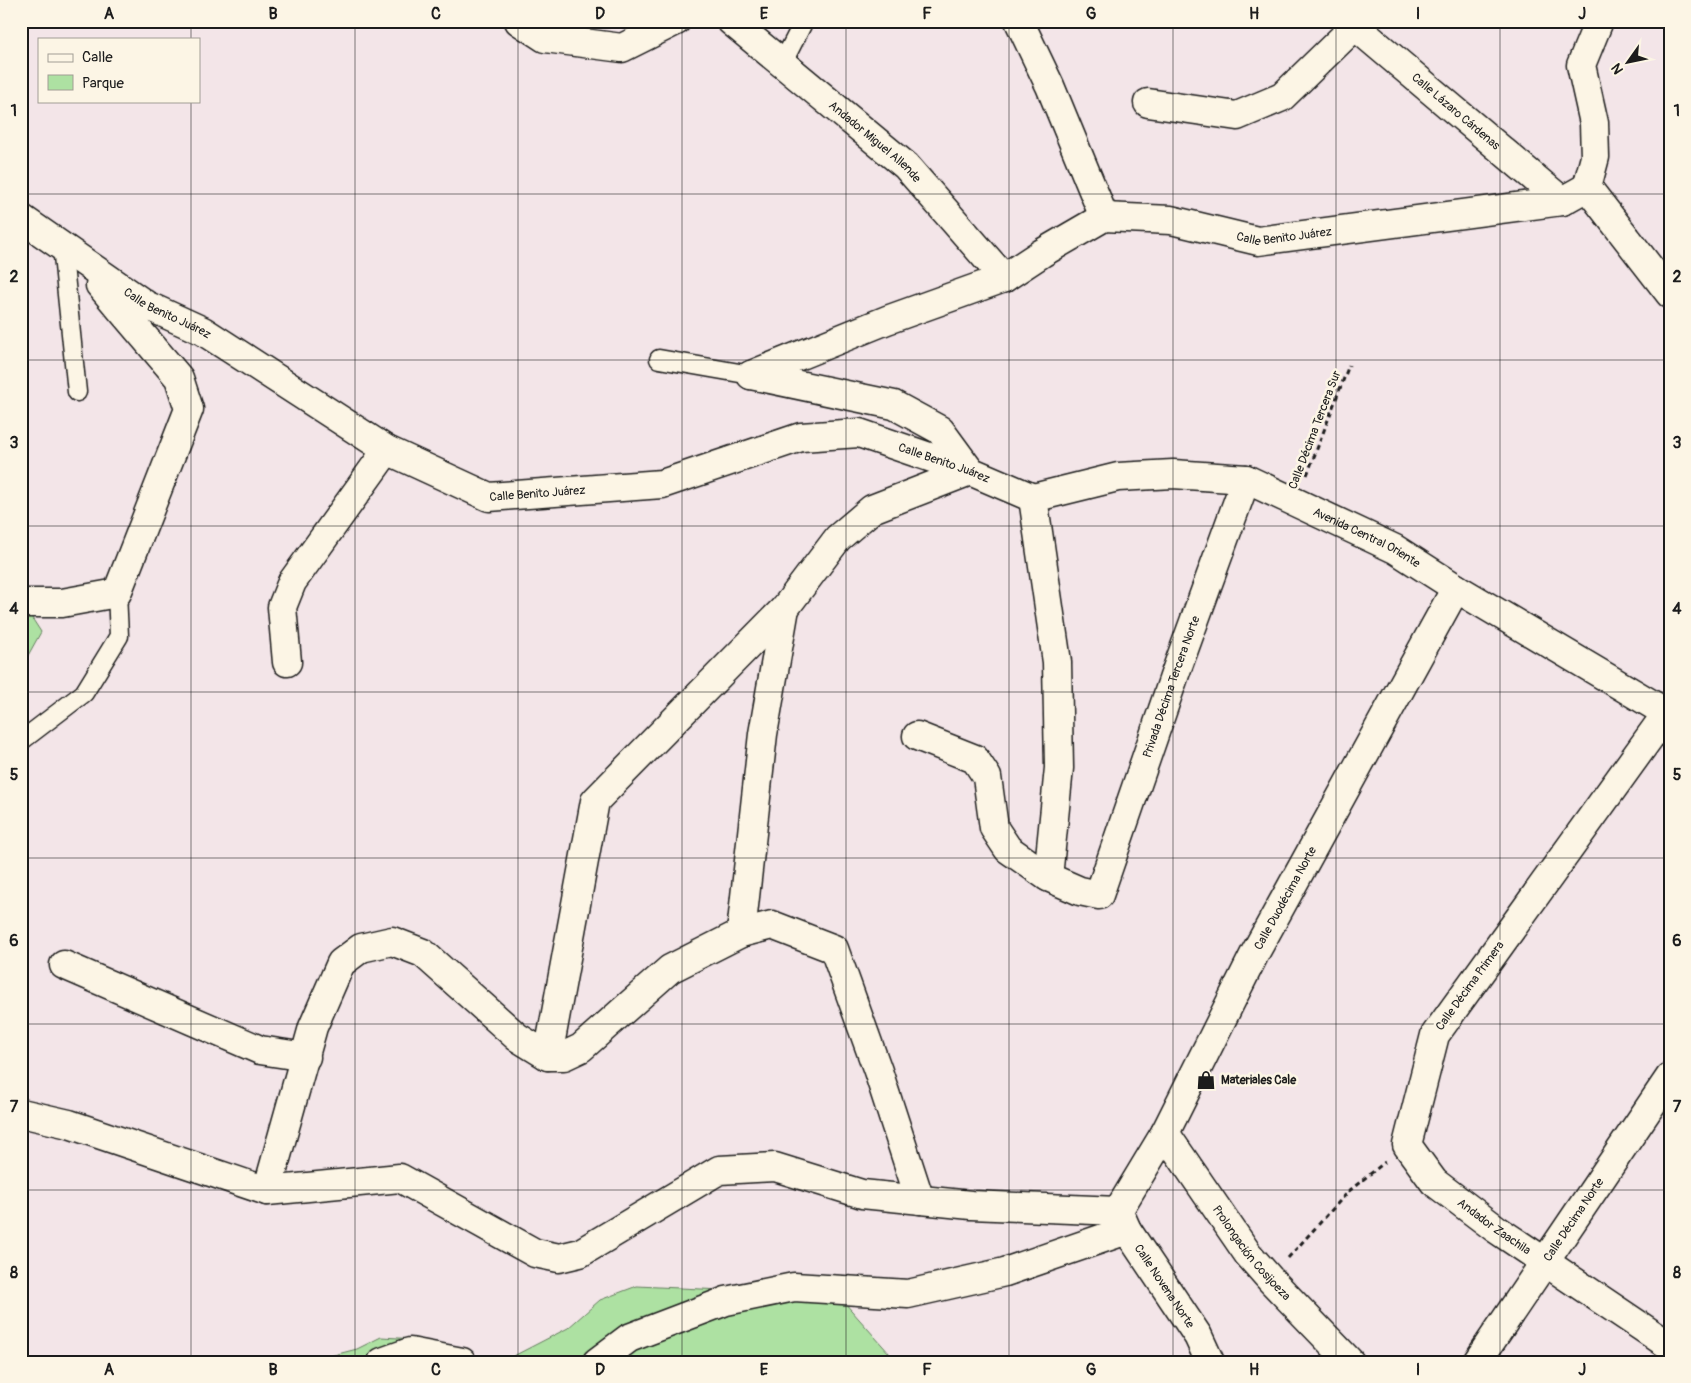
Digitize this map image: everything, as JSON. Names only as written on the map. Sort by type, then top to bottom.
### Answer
[{"type":"street","points":[[519,21],[545,38],[622,48],[676,21]]},
{"type":"street","name":"Andador Miguel Allende","points":[[731,21],[783,62],[906,166],[1004,278]]},
{"type":"street","points":[[751,375],[887,320],[1004,278],[1042,253],[1104,217],[1050,86],[1019,21]]},
{"type":"street","points":[[1599,21],[1581,65],[1594,123],[1596,157],[1587,187],[1670,294]]},
{"type":"street","points":[[1148,103],[1237,116],[1282,97],[1352,24]]},
{"type":"street","name":"Calle Lázaro Cárdenas","points":[[1352,24],[1562,201]]},
{"type":"street","name":"Calle Benito Juárez","points":[[1104,217],[1171,220],[1258,241],[1562,201],[1587,187]]},
{"type":"street","points":[[21,218],[67,250],[179,378],[189,409],[117,593],[62,603],[21,603]]},
{"type":"street","name":"Calle Benito Juárez","points":[[67,250],[146,306],[203,331],[387,450],[489,497],[662,484],[801,437],[859,433],[970,471],[1033,498]]},
{"type":"street","points":[[548,1056],[595,801],[786,608],[838,538],[872,509],[970,471],[940,430],[894,404],[751,375]]},
{"type":"street","points":[[287,662],[282,607],[292,582],[387,450]]},
{"type":"street","name":"Avenida Central Oriente","points":[[1033,498],[1118,477],[1173,474],[1246,479],[1395,549],[1456,588],[1668,714]]},
{"type":"street","name":"Privada Décima Tercera Norte","points":[[1048,877],[1080,891],[1099,895],[1175,674],[1246,479]]},
{"type":"street","points":[[916,736],[975,760],[987,776],[994,828],[1008,849],[1048,877],[1059,768],[1058,662],[1033,498]]},
{"type":"street","name":"Calle Duodécima Norte","points":[[1122,1220],[1255,953],[1456,588]]},
{"type":"street","points":[[741,933],[763,734],[786,608]]},
{"type":"street","name":"Calle Décima Primera","points":[[1407,1145],[1435,1035],[1668,714]]},
{"type":"street","points":[[266,1190],[306,1057],[313,1027],[341,963],[361,948],[392,941],[423,953],[517,1037],[548,1056],[564,1056],[581,1048],[670,969],[741,933],[772,926],[834,949],[878,1071],[920,1200]]},
{"type":"street","points":[[64,965],[260,1050],[306,1057]]},
{"type":"street","name":"Calle Décima Norte","points":[[1477,1362],[1670,1077]]},
{"type":"street","points":[[21,1113],[69,1124],[266,1190],[400,1178],[535,1253],[559,1258],[580,1253],[719,1170],[774,1167],[862,1194],[1122,1220]]},
{"type":"street","name":"Prolongación Cosijoeza","points":[[1165,1133],[1248,1254],[1350,1362]]},
{"type":"street","name":"Andador Zaachila","points":[[1407,1145],[1434,1182],[1496,1229],[1670,1346]]},
{"type":"street","points":[[597,1362],[629,1338],[726,1301],[794,1287],[908,1294],[1005,1272],[1122,1220]]},
{"type":"street","name":"Calle Novena Norte","points":[[1122,1220],[1198,1336],[1210,1362]]},
{"type":"street","points":[[382,1362],[410,1352],[462,1362]]},
{"type":"lane","points":[[783,62],[804,21]]},
{"type":"lane","points":[[67,250],[78,392]]},
{"type":"lane","points":[[659,359],[751,375]]},
{"type":"lane","points":[[21,741],[84,693],[119,636],[117,593]]},
{"type":"path","name":"Calle Décima Tercera Sur","points":[[1297,502],[1350,365]]},
{"type":"path","points":[[1270,1279],[1349,1191],[1407,1145]]},
{"type":"green space","points":[[21,601],[41,632],[21,668]]},
{"type":"green space","points":[[637,1286],[723,1290],[844,1302],[897,1362],[502,1362],[568,1328],[600,1300]]},
{"type":"green space","points":[[381,1337],[417,1339],[464,1362],[307,1362],[357,1349]]},
{"type":"place","name":"Materiales Cale","points":[[1206,1080]]}]
